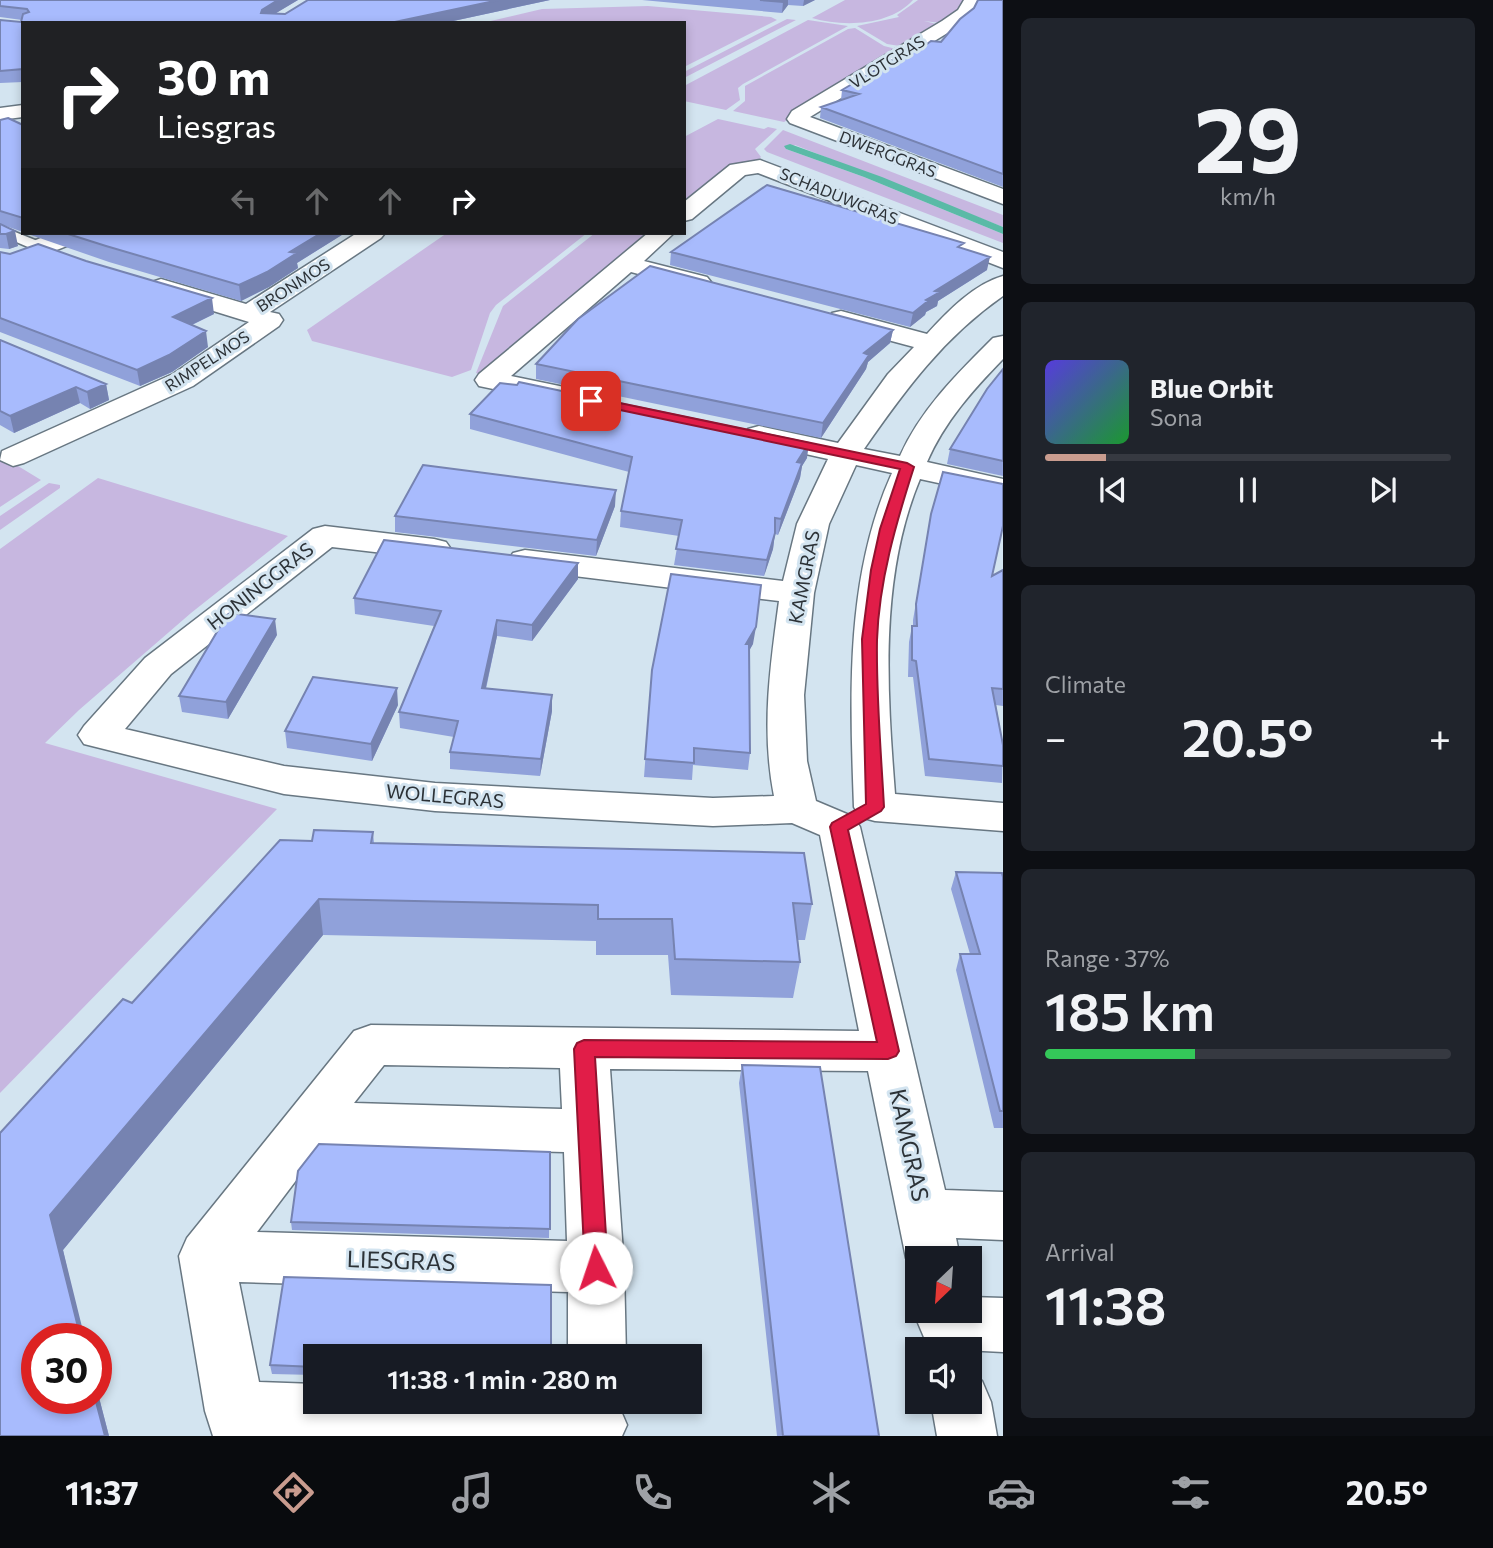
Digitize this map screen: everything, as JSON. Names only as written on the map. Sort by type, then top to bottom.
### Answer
[{"type":"street","name":"VLOTGRAS","points":[[797,119],[799,115],[948,25],[964,13],[972,0]]},
{"type":"street","points":[[0,114],[21,111]]},
{"type":"street","name":"DWERGGRAS","points":[[797,119],[986,181],[1003,197]]},
{"type":"street","name":"SCHADUWGRAS","points":[[686,212],[738,170],[760,166],[1003,261]]},
{"type":"street","points":[[12,260],[67,235]]},
{"type":"street","name":"BRONMOS","points":[[260,317],[370,235]]},
{"type":"street","points":[[582,399],[489,380],[660,235]]},
{"type":"street","points":[[40,247],[75,260]]},
{"type":"street","points":[[625,263],[718,287]]},
{"type":"street","points":[[136,280],[260,317]]},
{"type":"street","name":"KAMGRAS","points":[[837,814],[787,761],[785,695],[797,593],[813,524],[846,453],[872,413],[930,343],[960,314],[1003,284]]},
{"type":"street","points":[[811,312],[930,343]]},
{"type":"street","name":"RIMPELMOS","points":[[13,457],[183,380],[260,317]]},
{"type":"street","name":"KAMGRAS","points":[[928,1236],[837,814],[870,639],[878,570],[887,529],[907,467],[959,384],[1003,344]]},
{"type":"street","name":"RIMPELMOS","points":[[105,386],[142,400]]},
{"type":"street","points":[[727,429],[1003,488]]},
{"type":"street","name":"HONINGGRAS","points":[[98,735],[158,666],[325,536],[460,552]]},
{"type":"street","points":[[500,557],[797,593]]},
{"type":"street","name":"WOLLEGRAS","points":[[98,735],[284,780],[435,797],[713,812],[1003,817]]},
{"type":"street","points":[[597,1421],[239,1423],[206,1255],[371,1045],[888,1051]]},
{"type":"street","points":[[584,1049],[596,1268],[597,1344]]},
{"type":"street","points":[[309,1124],[587,1131]]},
{"type":"street","points":[[928,1236],[1003,1216]]},
{"type":"street","name":"LIESGRAS","points":[[206,1255],[596,1268]]},
{"type":"street","points":[[947,1328],[1003,1325]]},
{"type":"street","points":[[963,1414],[967,1436]]},
{"type":"lane","points":[[0,230],[40,247]]},
{"type":"shaded area","points":[[845,0],[913,0],[892,15],[866,22],[838,23],[812,18]]},
{"type":"shaded area","points":[[918,0],[970,0],[962,3],[960,5],[965,6],[941,23],[924,21],[941,25],[906,47],[887,44],[857,26],[899,17],[897,15]]},
{"type":"shaded area","points":[[648,6],[771,17],[777,20],[686,66],[686,21],[491,21],[542,9]]},
{"type":"shaded area","points":[[787,19],[796,20],[686,77],[686,71]]},
{"type":"shaded area","points":[[808,20],[848,26],[743,84],[738,88],[740,100],[726,110],[686,101],[686,85]]},
{"type":"shaded area","points":[[855,28],[884,46],[896,49],[784,122],[733,111],[745,101],[745,86],[848,29]]},
{"type":"shaded area","points":[[718,119],[764,129],[777,129],[755,149],[761,157],[758,160],[734,164],[686,204],[686,136]]},
{"type":"shaded area","points":[[783,130],[1003,215],[1003,227],[795,145],[786,149],[864,177],[1003,234],[1003,243],[767,152],[764,149]]},
{"type":"shaded area","points":[[790,144],[882,177],[1003,227],[1003,234],[864,177],[786,149],[784,146]]},
{"type":"shaded area","points":[[444,235],[584,235],[496,305],[490,313],[471,370],[452,377],[312,341],[307,330]]},
{"type":"shaded area","points":[[592,235],[651,235],[485,376],[476,373],[503,306]]},
{"type":"shaded area","points":[[0,455],[41,480],[0,507]]},
{"type":"shaded area","points":[[98,478],[288,536],[191,613],[45,743],[277,809],[0,1093],[0,549]]},
{"type":"shaded area","points":[[49,483],[60,485],[60,488],[0,530],[0,516]]},
{"type":"building","points":[[0,0],[278,0],[261,13],[285,14],[308,0],[499,0],[399,21],[21,21],[23,14],[29,12],[27,9],[0,6]]},
{"type":"building","points":[[978,0],[1003,0],[1003,174],[821,107],[859,94],[842,90],[916,46],[923,47],[931,41],[941,42],[960,19],[974,8]]},
{"type":"building","points":[[0,20],[21,22],[21,69],[0,71]]},
{"type":"building","points":[[8,118],[21,124],[21,217],[0,211],[0,120]]},
{"type":"building","points":[[767,185],[964,243],[958,247],[990,257],[935,291],[940,292],[926,300],[928,301],[913,313],[671,252]]},
{"type":"building","points":[[0,224],[15,231],[0,234]]},
{"type":"building","points":[[71,235],[318,235],[290,252],[297,253],[267,272],[239,285]]},
{"type":"building","points":[[38,244],[212,298],[173,317],[206,331],[169,355],[137,370],[0,318],[0,252],[10,254]]},
{"type":"building","points":[[650,266],[893,330],[864,353],[869,355],[823,423],[536,364],[578,319]]},
{"type":"building","points":[[0,340],[106,384],[87,392],[76,387],[10,416],[0,411]]},
{"type":"building","points":[[1003,369],[1003,461],[950,449],[987,389]]},
{"type":"building","points":[[519,382],[809,443],[797,462],[802,463],[781,519],[775,518],[775,533],[767,560],[676,549],[682,520],[621,511],[632,457],[470,414],[500,383],[517,385]]},
{"type":"building","points":[[423,465],[616,490],[597,540],[395,516]]},
{"type":"building","points":[[943,472],[1003,484],[1003,526],[992,576],[1003,570],[1003,689],[992,688],[1003,745],[1003,766],[929,759],[916,661],[912,660],[912,626],[917,626],[916,604],[931,514]]},
{"type":"building","points":[[384,540],[578,563],[532,625],[497,620],[482,688],[552,695],[541,759],[450,752],[458,721],[399,712],[441,611],[354,598]]},
{"type":"building","points":[[671,574],[761,585],[756,627],[746,644],[749,644],[750,753],[694,748],[694,763],[645,759],[652,670]]},
{"type":"building","points":[[230,613],[275,619],[226,702],[179,696],[227,615]]},
{"type":"building","points":[[313,677],[397,688],[371,744],[285,731]]},
{"type":"building","points":[[314,830],[373,832],[371,843],[804,853],[812,904],[793,903],[800,962],[675,959],[672,919],[598,919],[598,905],[319,899],[50,1215],[77,1323],[21,1323],[21,1414],[99,1414],[105,1436],[0,1436],[0,1133],[123,999],[132,1003],[280,840],[312,841]]},
{"type":"building","points":[[956,872],[1002,873],[1003,877],[1003,1111],[1000,1111],[960,954],[980,954]]},
{"type":"building","points":[[742,1065],[820,1067],[879,1436],[783,1436]]},
{"type":"building","points":[[319,1144],[550,1152],[550,1229],[291,1222],[298,1171]]},
{"type":"building","points":[[284,1277],[551,1285],[551,1344],[303,1344],[303,1366],[270,1365]]},
{"type":"route","points":[[591,401],[907,467],[887,529],[878,570],[870,639],[875,807],[838,827],[888,1051],[584,1049],[596,1268]]}]
